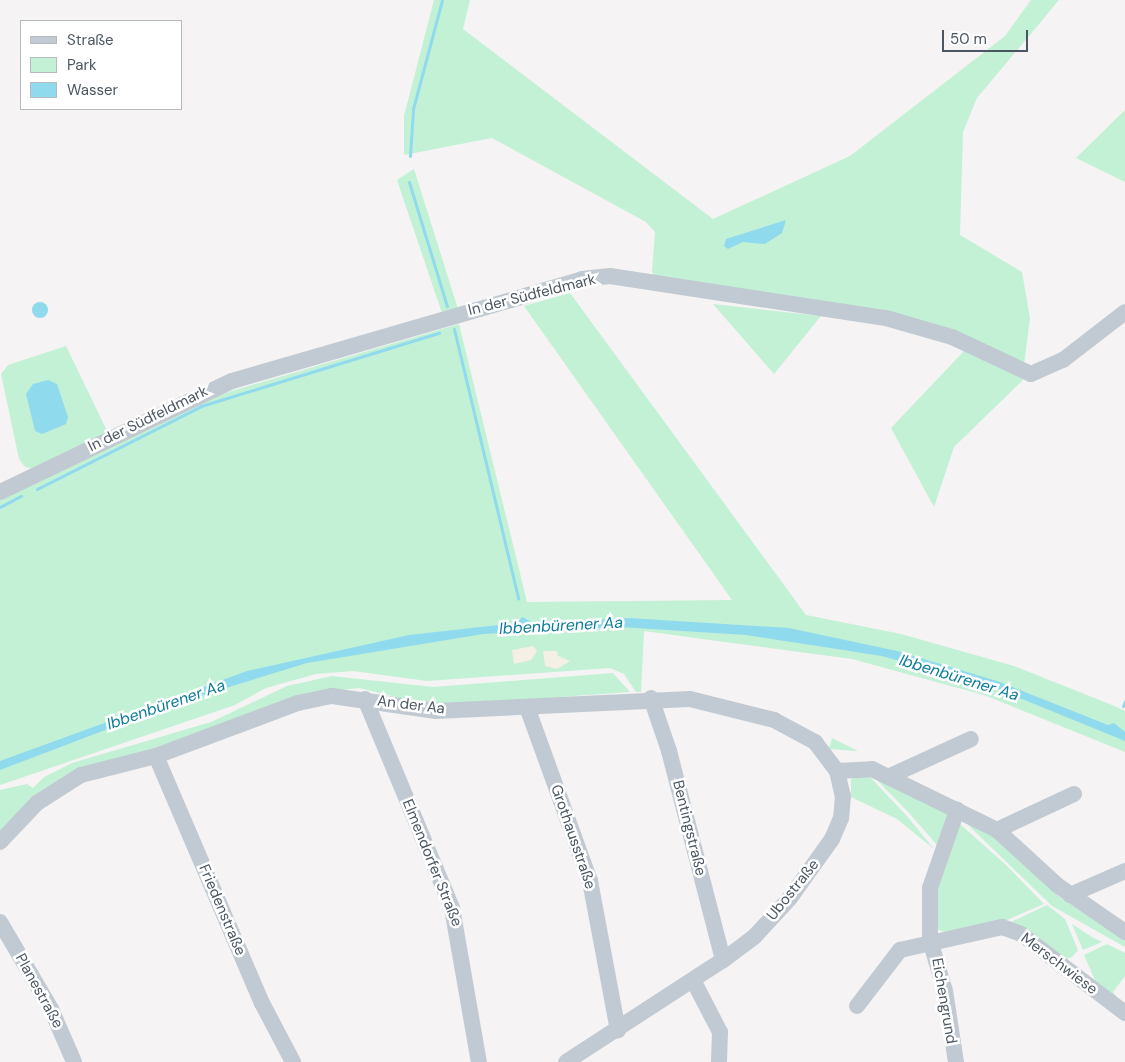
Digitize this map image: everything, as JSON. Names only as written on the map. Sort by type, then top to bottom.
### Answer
[{"type":"street","name":"In der Südfeldmark","points":[[0,492],[232,381],[582,279],[610,276],[886,318],[952,337],[1031,374],[1064,360],[1125,312]]},
{"type":"street","name":"An der Aa","points":[[0,842],[37,803],[81,776],[156,756],[298,703],[332,696],[365,699],[436,711],[651,698],[690,699],[774,720],[814,742],[837,770]]},
{"type":"street","name":"Bentingstraße","points":[[651,698],[669,751],[723,960]]},
{"type":"street","name":"Elmendorfer Straße","points":[[365,699],[452,908],[479,1062]]},
{"type":"street","name":"Grothausstraße","points":[[527,706],[590,882],[618,1030]]},
{"type":"street","points":[[888,777],[971,739]]},
{"type":"street","name":"Friedenstraße","points":[[156,756],[262,1003],[292,1062]]},
{"type":"street","points":[[837,770],[858,766],[888,777],[997,830],[1070,895],[1125,932]]},
{"type":"street","name":"Ubostraße","points":[[566,1062],[723,960],[754,936],[790,898],[832,839],[843,796],[837,770]]},
{"type":"street","points":[[997,830],[1074,794]]},
{"type":"street","name":"Eichengrund","points":[[956,1062],[945,991],[930,940],[930,888],[957,810]]},
{"type":"street","points":[[1070,895],[1125,871]]},
{"type":"street","name":"Planestraße","points":[[0,922],[51,1009],[74,1062]]},
{"type":"street","name":"Merschwiese","points":[[930,940],[1002,927],[1021,934],[1125,1013]]},
{"type":"street","name":"Eichengrund","points":[[858,1006],[900,950],[930,940]]},
{"type":"street","points":[[693,980],[720,1032],[719,1062]]},
{"type":"green space","points":[[434,0],[470,0],[463,29],[713,219],[850,156],[1005,36],[1031,0],[1059,0],[977,98],[963,132],[960,235],[1022,272],[1030,318],[1024,365],[954,333],[656,278],[652,272],[655,232],[646,222],[492,138],[404,155],[404,116]]},
{"type":"green space","points":[[1125,110],[1125,182],[1076,158]]},
{"type":"green space","points":[[414,169],[458,309],[442,313],[397,180]]},
{"type":"green space","points":[[570,293],[806,615],[901,634],[1014,666],[1112,705],[1125,711],[1125,752],[984,695],[852,659],[644,631],[641,692],[636,692],[624,674],[610,668],[427,681],[353,671],[316,674],[266,688],[235,705],[0,785],[0,498],[201,400],[459,324],[527,602],[732,600],[524,306]]},
{"type":"green space","points":[[713,304],[821,316],[774,374]]},
{"type":"green space","points":[[66,346],[108,433],[33,469],[25,467],[19,459],[1,374],[8,365]]},
{"type":"green space","points":[[964,351],[1025,378],[954,447],[934,507],[891,428]]},
{"type":"green space","points":[[613,673],[630,692],[434,706],[359,688],[330,691],[80,772],[0,834],[0,790],[27,784],[33,788],[44,777],[72,763],[211,722],[287,686],[332,676],[433,687]]},
{"type":"green space","points":[[832,738],[858,751],[829,749]]},
{"type":"green space","points":[[867,774],[906,815],[934,849],[897,819],[851,797],[851,779]]},
{"type":"green space","points":[[874,777],[948,811],[937,845],[910,814]]},
{"type":"green space","points":[[964,821],[1000,839],[1060,897],[1125,938],[1125,947],[1052,906]]},
{"type":"green space","points":[[960,824],[1006,865],[1044,904],[1002,922],[944,932],[935,928],[935,886]]},
{"type":"green space","points":[[1047,905],[1065,919],[1078,950],[1072,957],[1066,959],[1009,923]]},
{"type":"green space","points":[[1072,924],[1092,937],[1102,942],[1083,950]]},
{"type":"green space","points":[[1107,944],[1125,953],[1125,976],[1113,992],[1121,1003],[1100,992],[1084,955]]},
{"type":"sand","points":[[533,646],[537,651],[531,660],[514,664],[512,650]]},
{"type":"sand","points":[[543,651],[557,651],[558,656],[570,661],[557,669],[545,666]]},
{"type":"water","points":[[786,220],[782,233],[765,244],[743,242],[728,249],[724,246],[726,239]]},
{"type":"water","points":[[40,302],[46,304],[48,310],[46,316],[40,318],[34,316],[32,310],[34,304]]},
{"type":"water","points":[[48,380],[57,384],[68,417],[66,424],[42,434],[35,431],[26,394],[33,384]]},
{"type":"water","name":"Ibbenbürener Aa","points":[[522,617],[532,622],[629,618],[789,628],[897,651],[997,681],[1108,725],[1114,723],[1125,732],[1125,741],[993,687],[882,656],[746,635],[619,627],[483,634],[307,663],[171,705],[0,770],[0,761],[247,671],[409,635],[517,623]]},
{"type":"waterway","points":[[410,156],[413,109],[442,0]]},
{"type":"waterway","points":[[409,182],[447,306]]},
{"type":"waterway","points":[[454,329],[518,598]]},
{"type":"waterway","points":[[37,489],[201,406],[439,333]]},
{"type":"waterway","points":[[0,507],[21,496]]},
{"type":"waterway","points":[[1123,706],[1125,701]]}]
